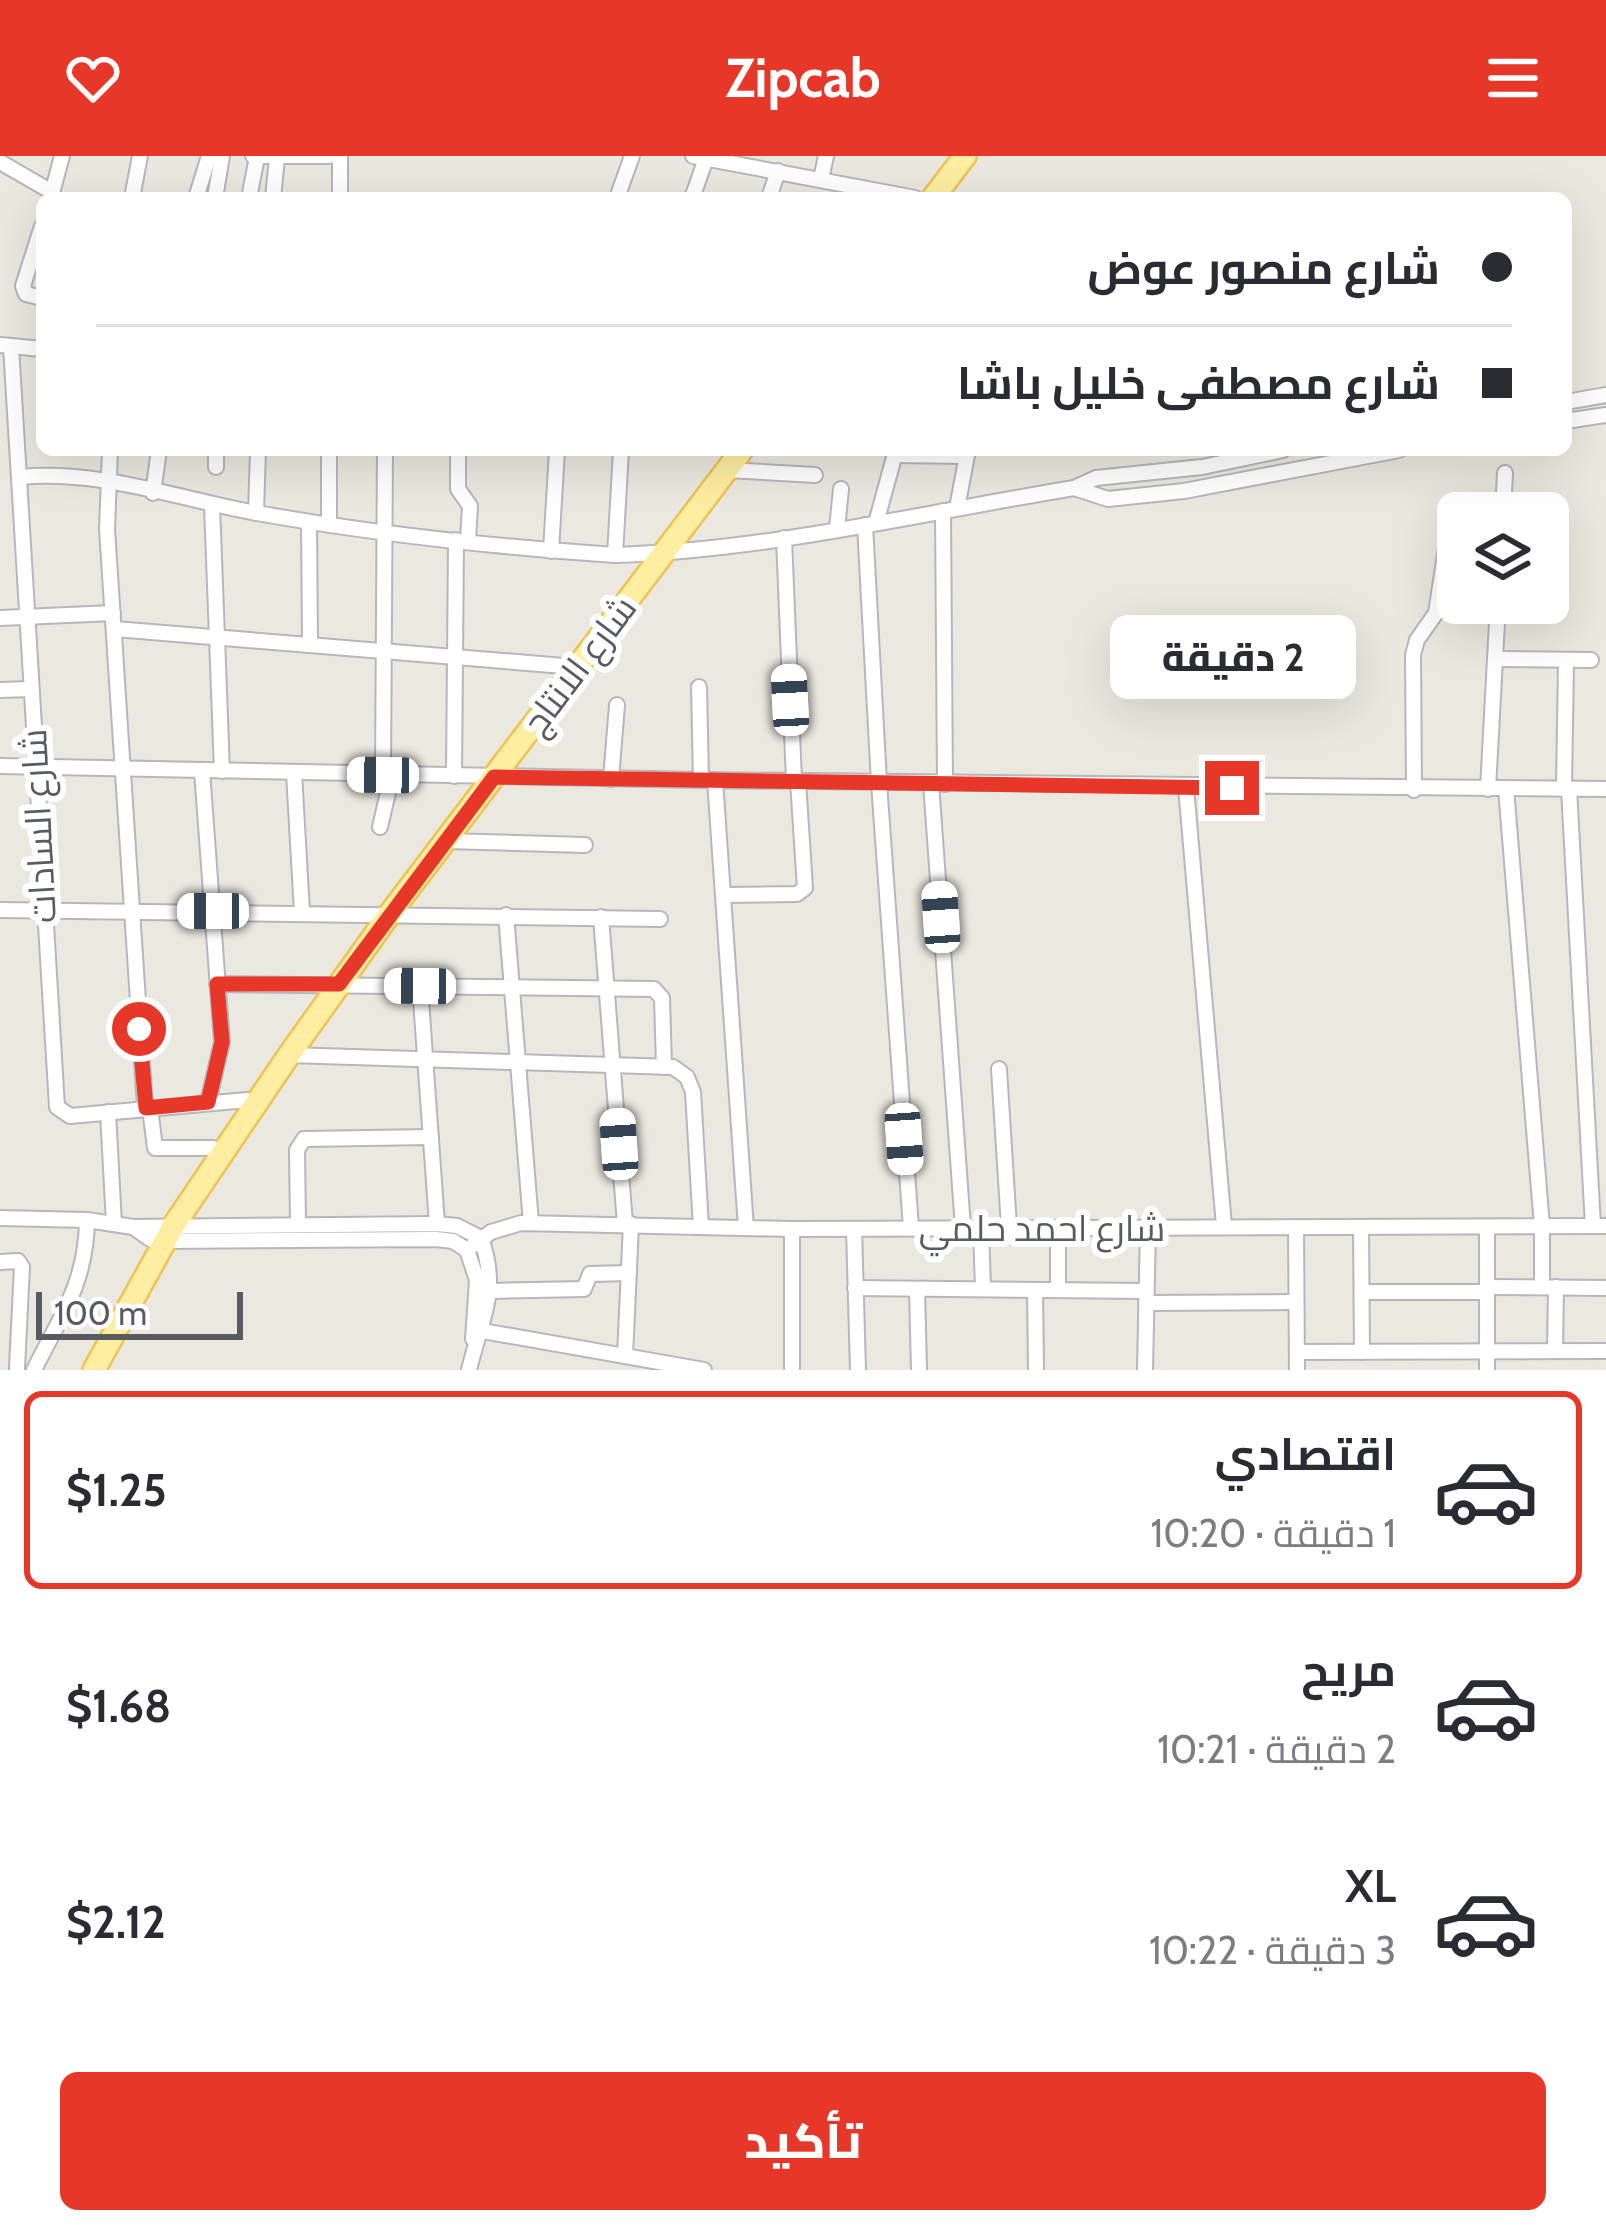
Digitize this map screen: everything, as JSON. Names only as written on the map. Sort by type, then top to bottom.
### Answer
[{"type":"main road","points":[[937,192],[964,156]]},
{"type":"main road","name":"شارع الانتاج","points":[[94,1370],[156,1231],[738,456]]},
{"type":"main road","name":"شارع الانتاج","points":[[79,1370],[156,1231],[264,1077],[289,1055]]},
{"type":"street","points":[[52,192],[62,156]]},
{"type":"street","points":[[133,192],[140,156]]},
{"type":"street","points":[[198,192],[209,156]]},
{"type":"street","points":[[215,192],[222,156]]},
{"type":"street","points":[[250,192],[255,156],[329,156]]},
{"type":"street","points":[[340,156],[340,192]]},
{"type":"street","points":[[622,192],[632,156]]},
{"type":"street","points":[[693,156],[821,179],[837,190]]},
{"type":"street","points":[[821,179],[826,156]]},
{"type":"street","points":[[275,192],[288,157]]},
{"type":"street","points":[[694,192],[706,157]]},
{"type":"street","points":[[0,162],[46,192]]},
{"type":"street","points":[[771,192],[778,171]]},
{"type":"street","points":[[36,245],[23,286],[26,294],[36,296]]},
{"type":"street","points":[[6,345],[36,348]]},
{"type":"street","name":"شارع السادات","points":[[6,345],[8,421],[20,477],[57,1107],[67,1116],[108,1112]]},
{"type":"street","points":[[1572,401],[1606,395]]},
{"type":"street","points":[[1572,420],[1606,415]]},
{"type":"street","points":[[109,456],[129,911],[152,1142],[155,1148],[213,1148]]},
{"type":"street","points":[[153,493],[158,456]]},
{"type":"street","points":[[216,456],[216,467]]},
{"type":"street","points":[[256,513],[257,456]]},
{"type":"street","points":[[329,456],[329,525]]},
{"type":"street","points":[[380,827],[388,775],[385,456]]},
{"type":"street","points":[[454,776],[455,657],[462,540],[470,506],[458,489],[458,456]]},
{"type":"street","points":[[551,551],[556,456]]},
{"type":"street","points":[[615,555],[622,456]]},
{"type":"street","points":[[894,456],[870,524],[879,783],[911,1228]]},
{"type":"street","points":[[963,1228],[938,783],[950,509],[966,456]]},
{"type":"street","points":[[20,477],[66,474],[329,525],[615,555],[664,554],[784,538],[1074,488],[1096,478],[1202,467],[1254,456]]},
{"type":"street","points":[[1074,488],[1108,500],[1196,489],[1368,456]]},
{"type":"street","points":[[727,470],[815,475]]},
{"type":"street","points":[[1504,492],[1505,473]]},
{"type":"street","points":[[837,529],[841,489]]},
{"type":"street","points":[[212,505],[222,771]]},
{"type":"street","points":[[309,522],[310,645]]},
{"type":"street","points":[[723,896],[797,894],[805,888],[784,538]]},
{"type":"street","points":[[1414,790],[1413,655],[1437,605]]},
{"type":"street","points":[[0,618],[114,621],[217,637],[576,667]]},
{"type":"street","points":[[1488,789],[1497,624]]},
{"type":"street","points":[[1495,659],[1591,660]]},
{"type":"street","points":[[1566,660],[1567,789],[1599,1226]]},
{"type":"street","points":[[699,687],[723,896],[746,1228]]},
{"type":"street","points":[[0,690],[31,689]]},
{"type":"street","points":[[611,779],[617,705]]},
{"type":"street","points":[[0,766],[879,783],[1606,788]]},
{"type":"street","points":[[202,771],[222,1042],[208,1102]]},
{"type":"street","points":[[294,773],[302,912]]},
{"type":"street","points":[[1186,787],[1223,1226]]},
{"type":"street","points":[[1507,788],[1555,1351]]},
{"type":"street","points":[[445,842],[585,845]]},
{"type":"street","points":[[0,910],[660,919]]},
{"type":"street","points":[[506,915],[531,1223]]},
{"type":"street","points":[[601,917],[628,1224],[629,1273],[617,1361]]},
{"type":"street","points":[[217,984],[660,992],[664,1066]]},
{"type":"street","points":[[420,986],[437,1224]]},
{"type":"street","points":[[289,1055],[664,1066],[681,1071],[692,1084],[701,1227]]},
{"type":"street","points":[[999,1070],[1009,1227]]},
{"type":"street","points":[[114,1224],[108,1112],[247,1100]]},
{"type":"street","points":[[298,1223],[297,1150],[304,1139],[431,1137]]},
{"type":"street","points":[[0,1218],[87,1220],[156,1231],[453,1241],[467,1250],[477,1280],[476,1336]]},
{"type":"street","points":[[0,1262],[20,1262],[20,1316],[8,1367],[34,1369],[75,1295],[87,1220]]},
{"type":"street","points":[[156,1231],[298,1223],[457,1226],[482,1238],[490,1269],[490,1291],[469,1370]]},
{"type":"street","name":"شارع احمد حلمي","points":[[467,1250],[500,1228],[531,1223],[792,1229],[1599,1226]]},
{"type":"street","points":[[1296,1227],[1297,1370]]},
{"type":"street","points":[[1361,1227],[1362,1352]]},
{"type":"street","points":[[1487,1227],[1487,1370]]},
{"type":"street","points":[[854,1228],[858,1370]]},
{"type":"street","points":[[981,1228],[983,1289]]},
{"type":"street","points":[[1058,1228],[1058,1290]]},
{"type":"street","points":[[1145,1370],[1148,1228]]},
{"type":"street","points":[[792,1229],[792,1370]]},
{"type":"street","points":[[490,1291],[584,1289],[590,1274],[629,1273]]},
{"type":"street","points":[[856,1288],[1058,1290],[1296,1302]]},
{"type":"street","points":[[917,1288],[919,1370]]},
{"type":"street","points":[[1362,1292],[1606,1288]]},
{"type":"street","points":[[1036,1290],[1036,1370]]},
{"type":"street","points":[[0,1316],[20,1316]]},
{"type":"street","points":[[476,1336],[617,1361],[704,1370]]},
{"type":"street","points":[[1297,1352],[1606,1351]]},
{"type":"route","points":[[139,1029],[146,1108],[208,1102],[222,1042],[217,984],[339,984],[494,777],[1232,788]]}]
